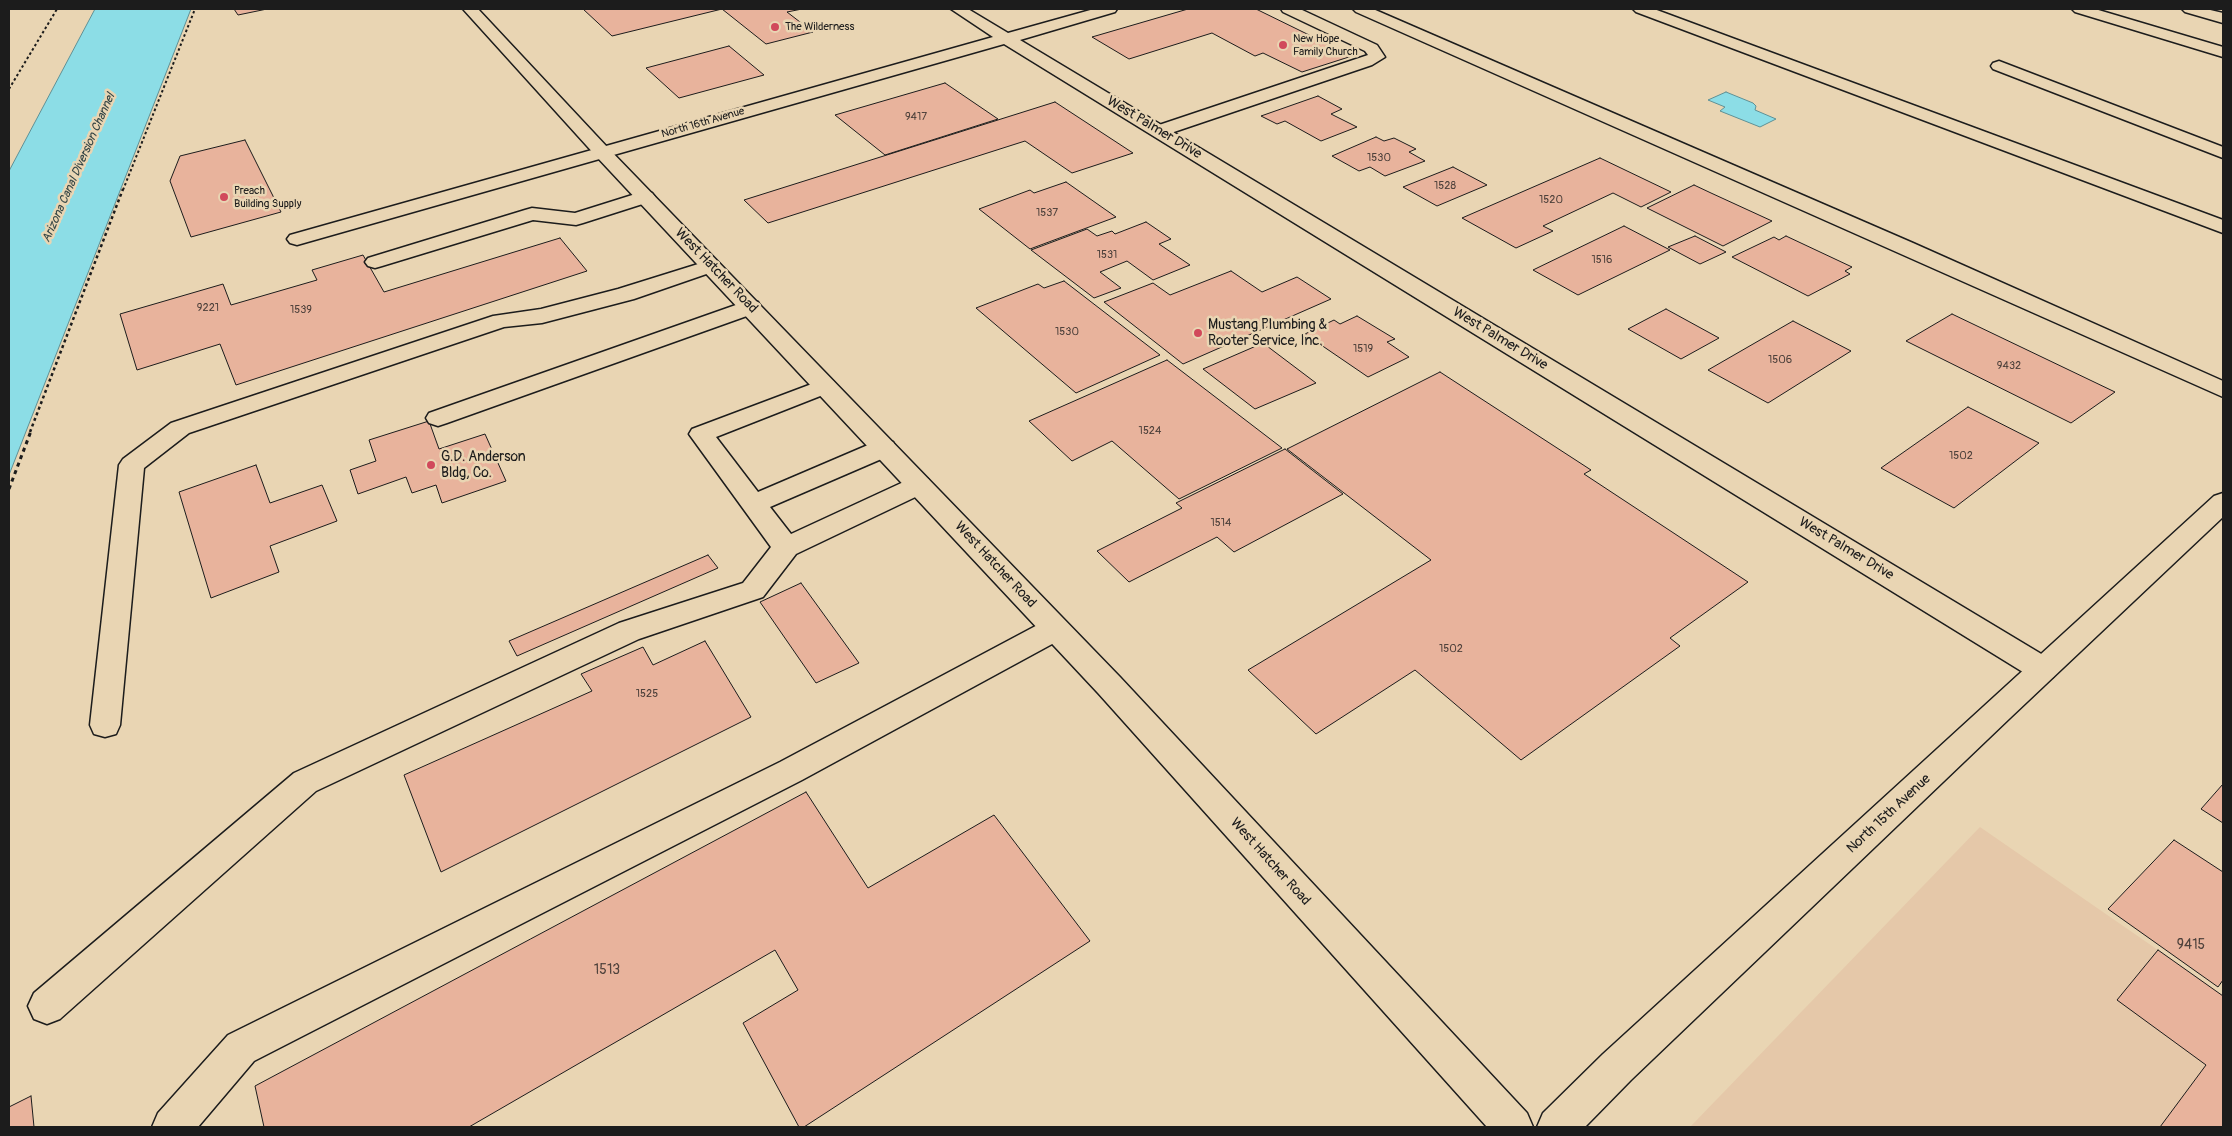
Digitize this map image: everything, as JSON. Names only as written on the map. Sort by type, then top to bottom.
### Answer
[{"type":"street","name":"West Hatcher Road","points":[[470,9],[602,152],[1055,629],[1513,1127]]},
{"type":"street","name":"West Palmer Drive","points":[[958,9],[2042,669]]},
{"type":"street","name":"North 16th Avenue","points":[[297,239],[1110,9]]},
{"type":"street","points":[[1159,131],[1377,57],[1371,48],[1288,9]]},
{"type":"street","points":[[1361,9],[1906,247],[2223,390]]},
{"type":"street","points":[[1641,9],[2223,227]]},
{"type":"street","points":[[2080,9],[2223,52]]},
{"type":"street","points":[[2190,9],[2223,18]]},
{"type":"street","points":[[1999,66],[2223,152]]},
{"type":"street","points":[[375,262],[532,214],[576,219],[645,197]]},
{"type":"street","points":[[105,725],[132,465],[180,428],[501,321],[560,311],[626,294],[711,266]]},
{"type":"street","points":[[438,418],[750,307]]},
{"type":"street","points":[[786,547],[701,434],[825,386]]},
{"type":"street","points":[[753,504],[884,448]]},
{"type":"street","points":[[47,1006],[305,782],[629,632],[753,590],[786,547],[919,485]]},
{"type":"street","name":"North 15th Avenue","points":[[1557,1127],[1617,1067],[2223,502]]},
{"type":"street","points":[[172,1127],[240,1048],[791,771],[1055,629]]},
{"type":"path","points":[[9,89],[57,9]]},
{"type":"path","points":[[9,489],[106,232],[195,9]]},
{"type":"shaded area","points":[[1980,827],[2223,995],[2223,1127],[1690,1127]]},
{"type":"water","name":"Arizona Canal Diversion Channel","points":[[95,9],[191,9],[9,475],[9,171]]},
{"type":"water","points":[[1726,92],[1753,103],[1756,106],[1755,110],[1776,119],[1760,127],[1720,111],[1725,107],[1708,100]]},
{"type":"building","points":[[234,9],[267,9],[238,15]]},
{"type":"building","points":[[583,9],[722,9],[612,36]]},
{"type":"building","points":[[722,9],[802,9],[787,12],[813,32],[766,44]]},
{"type":"building","name":"New Hope Family Church","points":[[1188,9],[1256,9],[1352,56],[1302,72],[1263,53],[1255,56],[1212,33],[1129,59],[1092,37]]},
{"type":"building","points":[[729,46],[764,75],[679,98],[646,68]]},
{"type":"building","points":[[945,83],[998,119],[885,155],[835,115]]},
{"type":"building","points":[[1318,96],[1342,109],[1331,114],[1357,127],[1321,141],[1285,121],[1277,124],[1261,116]]},
{"type":"building","points":[[1055,102],[1133,153],[1072,173],[1025,141],[768,223],[744,200]]},
{"type":"building","points":[[1376,137],[1384,141],[1394,138],[1416,149],[1409,152],[1425,161],[1385,176],[1370,167],[1359,171],[1332,156]]},
{"type":"building","name":"Preach Building Supply","points":[[245,140],[281,212],[191,237],[170,181],[180,156]]},
{"type":"building","points":[[1600,158],[1671,192],[1641,207],[1613,193],[1543,226],[1553,231],[1516,248],[1462,218]]},
{"type":"building","points":[[1453,167],[1487,185],[1437,206],[1403,187]]},
{"type":"building","points":[[1066,182],[1116,217],[1030,249],[979,209],[1030,190],[1034,193]]},
{"type":"building","points":[[1694,185],[1772,221],[1723,246],[1647,208]]},
{"type":"building","points":[[1146,222],[1171,239],[1159,244],[1190,265],[1153,280],[1127,261],[1100,272],[1121,288],[1094,298],[1031,250],[1087,229],[1097,236],[1112,231],[1115,234]]},
{"type":"building","points":[[1624,226],[1670,250],[1578,295],[1533,270]]},
{"type":"building","points":[[1695,236],[1726,252],[1700,264],[1668,247]]},
{"type":"building","points":[[1786,236],[1852,267],[1845,271],[1850,274],[1808,296],[1732,257],[1774,237],[1779,240]]},
{"type":"building","points":[[560,238],[587,271],[236,385],[220,344],[137,370],[120,314],[223,284],[231,305],[317,280],[312,270],[363,255],[384,292]]},
{"type":"building","name":"Mustang Plumbing & Rooter Service, Inc.","points":[[1231,271],[1262,292],[1297,277],[1331,299],[1183,364],[1104,302],[1153,283],[1170,295]]},
{"type":"building","points":[[1064,281],[1160,355],[1076,393],[976,308],[1038,284],[1044,288]]},
{"type":"building","points":[[1666,309],[1719,338],[1681,359],[1628,329]]},
{"type":"building","points":[[1952,314],[2115,392],[2071,423],[1906,341]]},
{"type":"building","points":[[1357,316],[1395,339],[1387,342],[1409,357],[1368,377],[1305,334],[1334,320],[1340,324]]},
{"type":"building","points":[[1793,321],[1851,351],[1768,403],[1708,370]]},
{"type":"building","points":[[1263,343],[1316,383],[1255,409],[1203,369]]},
{"type":"building","points":[[1167,360],[1282,448],[1179,499],[1112,441],[1072,461],[1029,421]]},
{"type":"building","points":[[1440,372],[1591,470],[1584,474],[1748,582],[1670,638],[1680,646],[1521,760],[1415,670],[1316,734],[1248,670],[1431,560],[1287,449]]},
{"type":"building","points":[[1968,407],[2039,443],[1954,508],[1881,468]]},
{"type":"building","name":"G.D. Anderson Bldg, Co.","points":[[429,421],[439,449],[485,434],[506,481],[442,503],[436,485],[412,493],[406,477],[358,494],[350,470],[376,461],[369,440]]},
{"type":"building","points":[[1285,449],[1343,494],[1234,552],[1217,537],[1129,582],[1097,551],[1182,508],[1176,503]]},
{"type":"building","points":[[256,465],[270,503],[322,485],[337,521],[270,546],[279,572],[211,598],[179,492]]},
{"type":"building","points":[[708,555],[718,568],[517,656],[509,641]]},
{"type":"building","points":[[801,583],[859,663],[816,683],[760,602]]},
{"type":"building","points":[[705,641],[751,717],[441,872],[404,775],[592,691],[581,674],[643,647],[653,665]]},
{"type":"building","points":[[2223,784],[2223,823],[2201,809]]},
{"type":"building","points":[[806,792],[868,888],[994,815],[1090,941],[804,1127],[799,1127],[743,1023],[798,990],[775,950],[469,1127],[264,1127],[255,1086]]},
{"type":"building","points":[[2174,840],[2223,872],[2223,980],[2218,987],[2108,909]]},
{"type":"building","points":[[2158,950],[2223,996],[2223,1127],[2160,1127],[2206,1065],[2117,1000]]},
{"type":"building","points":[[31,1096],[34,1127],[9,1127],[9,1107]]},
{"type":"place","name":"The Wilderness","points":[[775,27]]},
{"type":"place","name":"New Hope Family Church","points":[[1283,45]]},
{"type":"place","name":"Preach Building Supply","points":[[224,197]]},
{"type":"place","name":"Mustang Plumbing & Rooter Service, Inc.","points":[[1198,333]]},
{"type":"place","name":"G.D. Anderson Bldg, Co.","points":[[431,465]]}]
